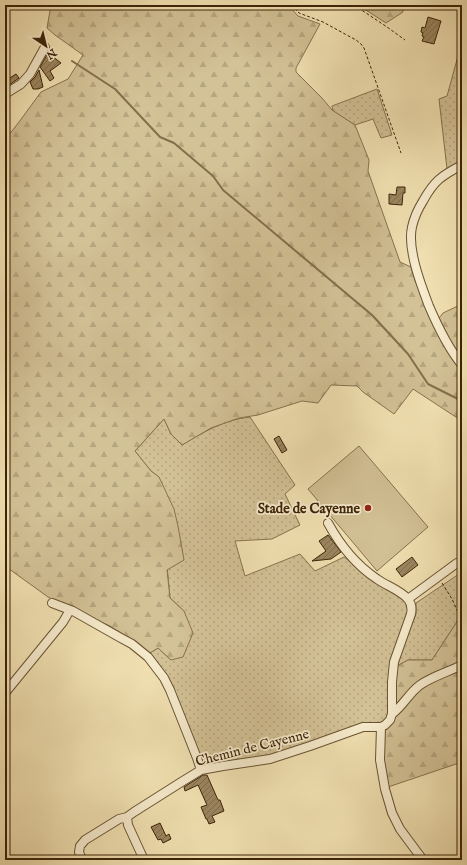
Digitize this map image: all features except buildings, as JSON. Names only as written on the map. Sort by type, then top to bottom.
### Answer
[{"type":"street","points":[[5,94],[21,84],[30,74],[45,47]]},
{"type":"street","points":[[462,165],[442,176],[430,188],[415,217],[411,236],[413,259],[424,294],[439,328],[450,348],[462,365]]},
{"type":"street","points":[[328,523],[339,542],[347,552],[368,572],[408,599],[412,608],[394,662],[392,682],[392,714],[386,725],[381,727],[380,760],[385,789],[392,813],[400,829],[423,860]]},
{"type":"street","points":[[408,599],[457,563]]},
{"type":"street","points":[[52,603],[70,610],[132,644],[148,657],[164,678],[195,751],[201,770]]},
{"type":"street","points":[[5,693],[63,622],[70,610]]},
{"type":"street","points":[[392,714],[421,684],[462,665]]},
{"type":"street","name":"Chemin de Cayenne","points":[[82,860],[79,852],[80,846],[85,840],[119,819],[127,817],[201,770],[270,759],[363,727],[381,727]]},
{"type":"street","points":[[127,817],[128,825],[144,860]]},
{"type":"path","points":[[291,5],[299,13],[324,22],[361,44],[364,48],[402,153]]},
{"type":"path","points":[[354,5],[405,40]]},
{"type":"path","points":[[438,576],[452,599],[462,621]]},
{"type":"green space","points":[[51,5],[288,5],[298,16],[320,24],[296,68],[296,72],[332,110],[355,125],[369,160],[368,171],[400,262],[411,267],[415,281],[436,322],[443,313],[462,304],[462,421],[413,389],[394,414],[357,386],[331,385],[318,403],[302,401],[258,415],[239,418],[211,428],[182,445],[171,434],[164,419],[135,451],[151,471],[159,477],[174,509],[184,560],[167,570],[170,598],[184,611],[193,633],[183,657],[171,660],[158,648],[150,653],[138,643],[110,626],[48,597],[5,566],[5,140],[41,92],[68,79],[83,55],[47,28]]},
{"type":"green space","points":[[358,5],[402,5],[403,12],[386,23]]},
{"type":"green space","points":[[461,45],[462,163],[447,169],[439,99],[447,96]]},
{"type":"green space","points":[[377,89],[392,135],[381,138],[373,119],[355,125],[333,111],[332,106]]},
{"type":"green space","points":[[250,417],[295,485],[285,494],[300,525],[272,539],[235,541],[245,576],[300,554],[315,571],[344,557],[402,598],[406,603],[408,615],[389,674],[389,714],[383,721],[268,756],[213,766],[206,765],[202,762],[162,670],[150,653],[158,648],[171,660],[184,611],[170,598],[159,477],[151,471],[135,451],[164,419],[171,434],[182,445],[206,431],[222,424]]},
{"type":"green space","name":"Stade de Cayenne","points":[[359,446],[428,527],[377,571],[308,489]]},
{"type":"green space","points":[[462,572],[462,614],[432,660],[408,660],[397,666],[401,650],[416,614],[416,603]]},
{"type":"green space","points":[[462,614],[462,662],[395,704],[397,666],[408,660],[432,660]]},
{"type":"green space","points":[[462,669],[462,762],[388,787],[383,740],[389,724],[419,691],[432,682]]},
{"type":"waterway","points":[[72,61],[115,89],[160,137],[174,143],[213,176],[223,190],[372,315],[408,354],[428,384],[462,401]]},
{"type":"place","name":"Stade de Cayenne","points":[[368,508]]}]
